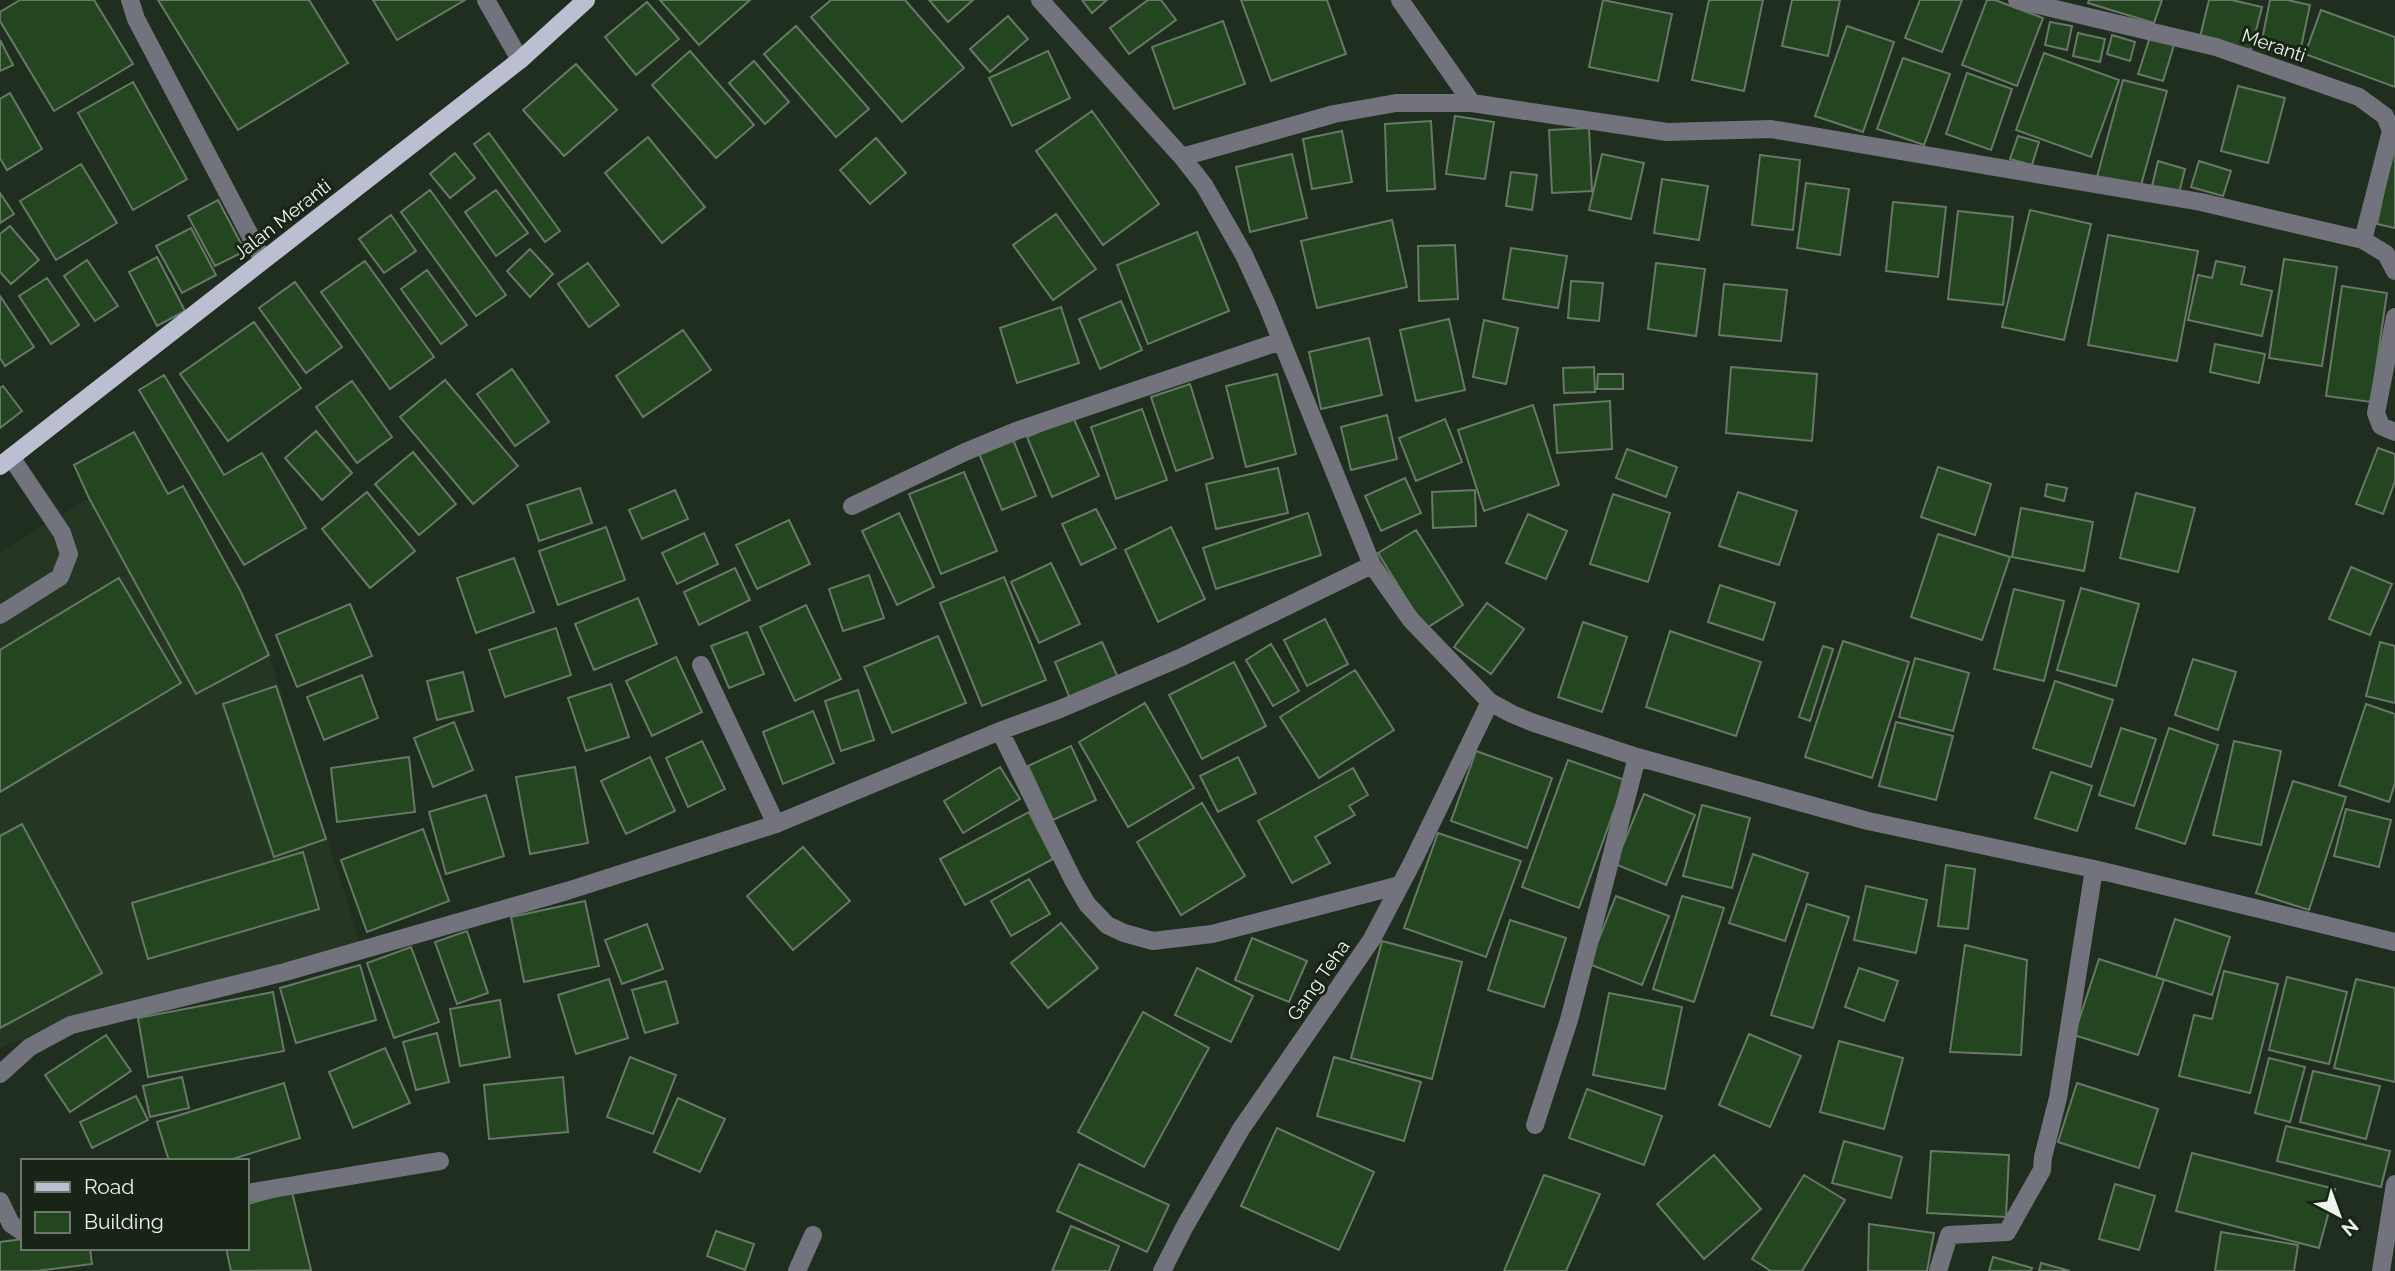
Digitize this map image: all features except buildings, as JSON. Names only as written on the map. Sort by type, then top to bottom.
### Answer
[{"type":"main road","name":"Jalan Meranti","points":[[5,461],[520,60],[586,0]]},
{"type":"street","points":[[130,0],[136,19],[263,261]]},
{"type":"street","points":[[486,0],[520,60]]},
{"type":"street","points":[[1040,0],[1182,157],[1204,185],[1244,255],[1267,305],[1372,565],[1411,620],[1490,702],[1534,723],[1637,758],[1868,821],[2094,869],[2395,942]]},
{"type":"street","points":[[1400,0],[1472,103]]},
{"type":"street","name":"Meranti","points":[[2017,0],[2216,47],[2359,97],[2385,116],[2391,131],[2363,240]]},
{"type":"street","points":[[1182,157],[1334,114],[1396,103],[1472,103],[1667,132],[1771,130],[2200,202],[2363,240],[2386,254],[2395,271]]},
{"type":"street","points":[[2395,317],[2376,413],[2381,426],[2395,432]]},
{"type":"street","points":[[852,506],[965,452],[1016,431],[1280,341]]},
{"type":"street","points":[[0,615],[60,577],[69,554],[62,533],[5,461]]},
{"type":"street","points":[[0,1074],[30,1047],[71,1025],[285,972],[567,891],[776,824],[1182,657],[1372,565]]},
{"type":"street","points":[[701,665],[776,824]]},
{"type":"street","name":"Gang Teha","points":[[1162,1271],[1241,1129],[1372,939],[1490,702]]},
{"type":"street","points":[[1000,731],[1087,904],[1107,925],[1124,933],[1153,941],[1212,934],[1400,885]]},
{"type":"street","points":[[1535,1125],[1569,1020],[1637,758]]},
{"type":"street","points":[[1938,1271],[1949,1235],[2007,1232],[2042,1170],[2058,1098],[2094,869]]},
{"type":"street","points":[[248,1193],[440,1161]]},
{"type":"street","points":[[2381,1271],[2395,1184]]},
{"type":"street","points":[[0,1201],[11,1224],[21,1231]]},
{"type":"street","points":[[797,1271],[813,1235]]},
{"type":"shaded area","points":[[89,498],[196,694],[269,655],[360,943],[67,1020],[0,1048],[0,552]]}]
